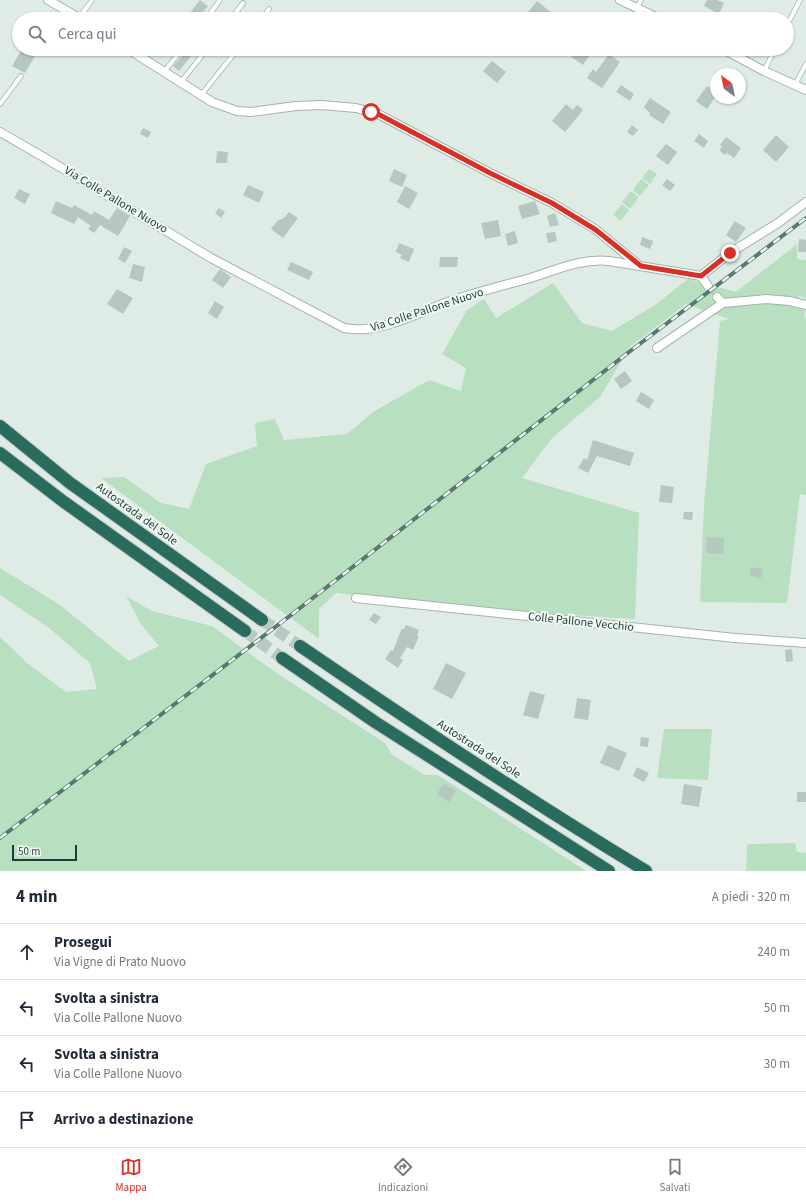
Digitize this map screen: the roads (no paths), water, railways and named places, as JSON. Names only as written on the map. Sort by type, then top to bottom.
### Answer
[{"type":"highway","name":"Autostrada del Sole","points":[[0,426],[70,483],[262,620]]},
{"type":"highway","points":[[0,453],[64,502],[245,631]]},
{"type":"highway","name":"Autostrada del Sole","points":[[300,646],[400,715],[646,871]]},
{"type":"highway","points":[[282,658],[375,722],[609,871]]},
{"type":"street","points":[[48,0],[69,12]]},
{"type":"street","points":[[620,0],[645,12]]},
{"type":"street","points":[[139,56],[201,95],[221,106],[237,111],[251,112],[296,106],[322,106],[356,108],[378,114],[490,173],[552,203],[596,230],[641,266]]},
{"type":"street","points":[[736,56],[764,71],[806,90]]},
{"type":"street","name":"Via Colle Pallone Nuovo","points":[[0,132],[212,258],[344,328],[363,330],[382,327],[450,301],[577,263],[594,260],[701,276]]},
{"type":"street","points":[[708,286],[701,276],[730,253],[778,223],[806,202]]},
{"type":"street","points":[[716,297],[724,303]]},
{"type":"street","points":[[657,348],[724,303],[766,299],[790,301],[806,305]]},
{"type":"street","name":"Colle Pallone Vecchio","points":[[356,598],[735,638],[806,643]]},
{"type":"lane","points":[[84,12],[92,0]]},
{"type":"lane","points":[[211,12],[220,0]]},
{"type":"lane","points":[[637,8],[641,0]]},
{"type":"lane","points":[[794,12],[800,0]]},
{"type":"lane","points":[[236,12],[243,3]]},
{"type":"lane","points":[[164,72],[177,56]]},
{"type":"lane","points":[[181,82],[201,56]]},
{"type":"lane","points":[[201,95],[232,56]]},
{"type":"lane","points":[[764,71],[772,56]]},
{"type":"lane","points":[[795,85],[806,64]]},
{"type":"lane","points":[[0,104],[21,76]]},
{"type":"tunnel","points":[[708,286],[717,297]]},
{"type":"tunnel","points":[[262,620],[300,646]]},
{"type":"tunnel","points":[[245,631],[282,658]]},
{"type":"railway","points":[[0,838],[291,615],[629,352],[806,218]]}]
